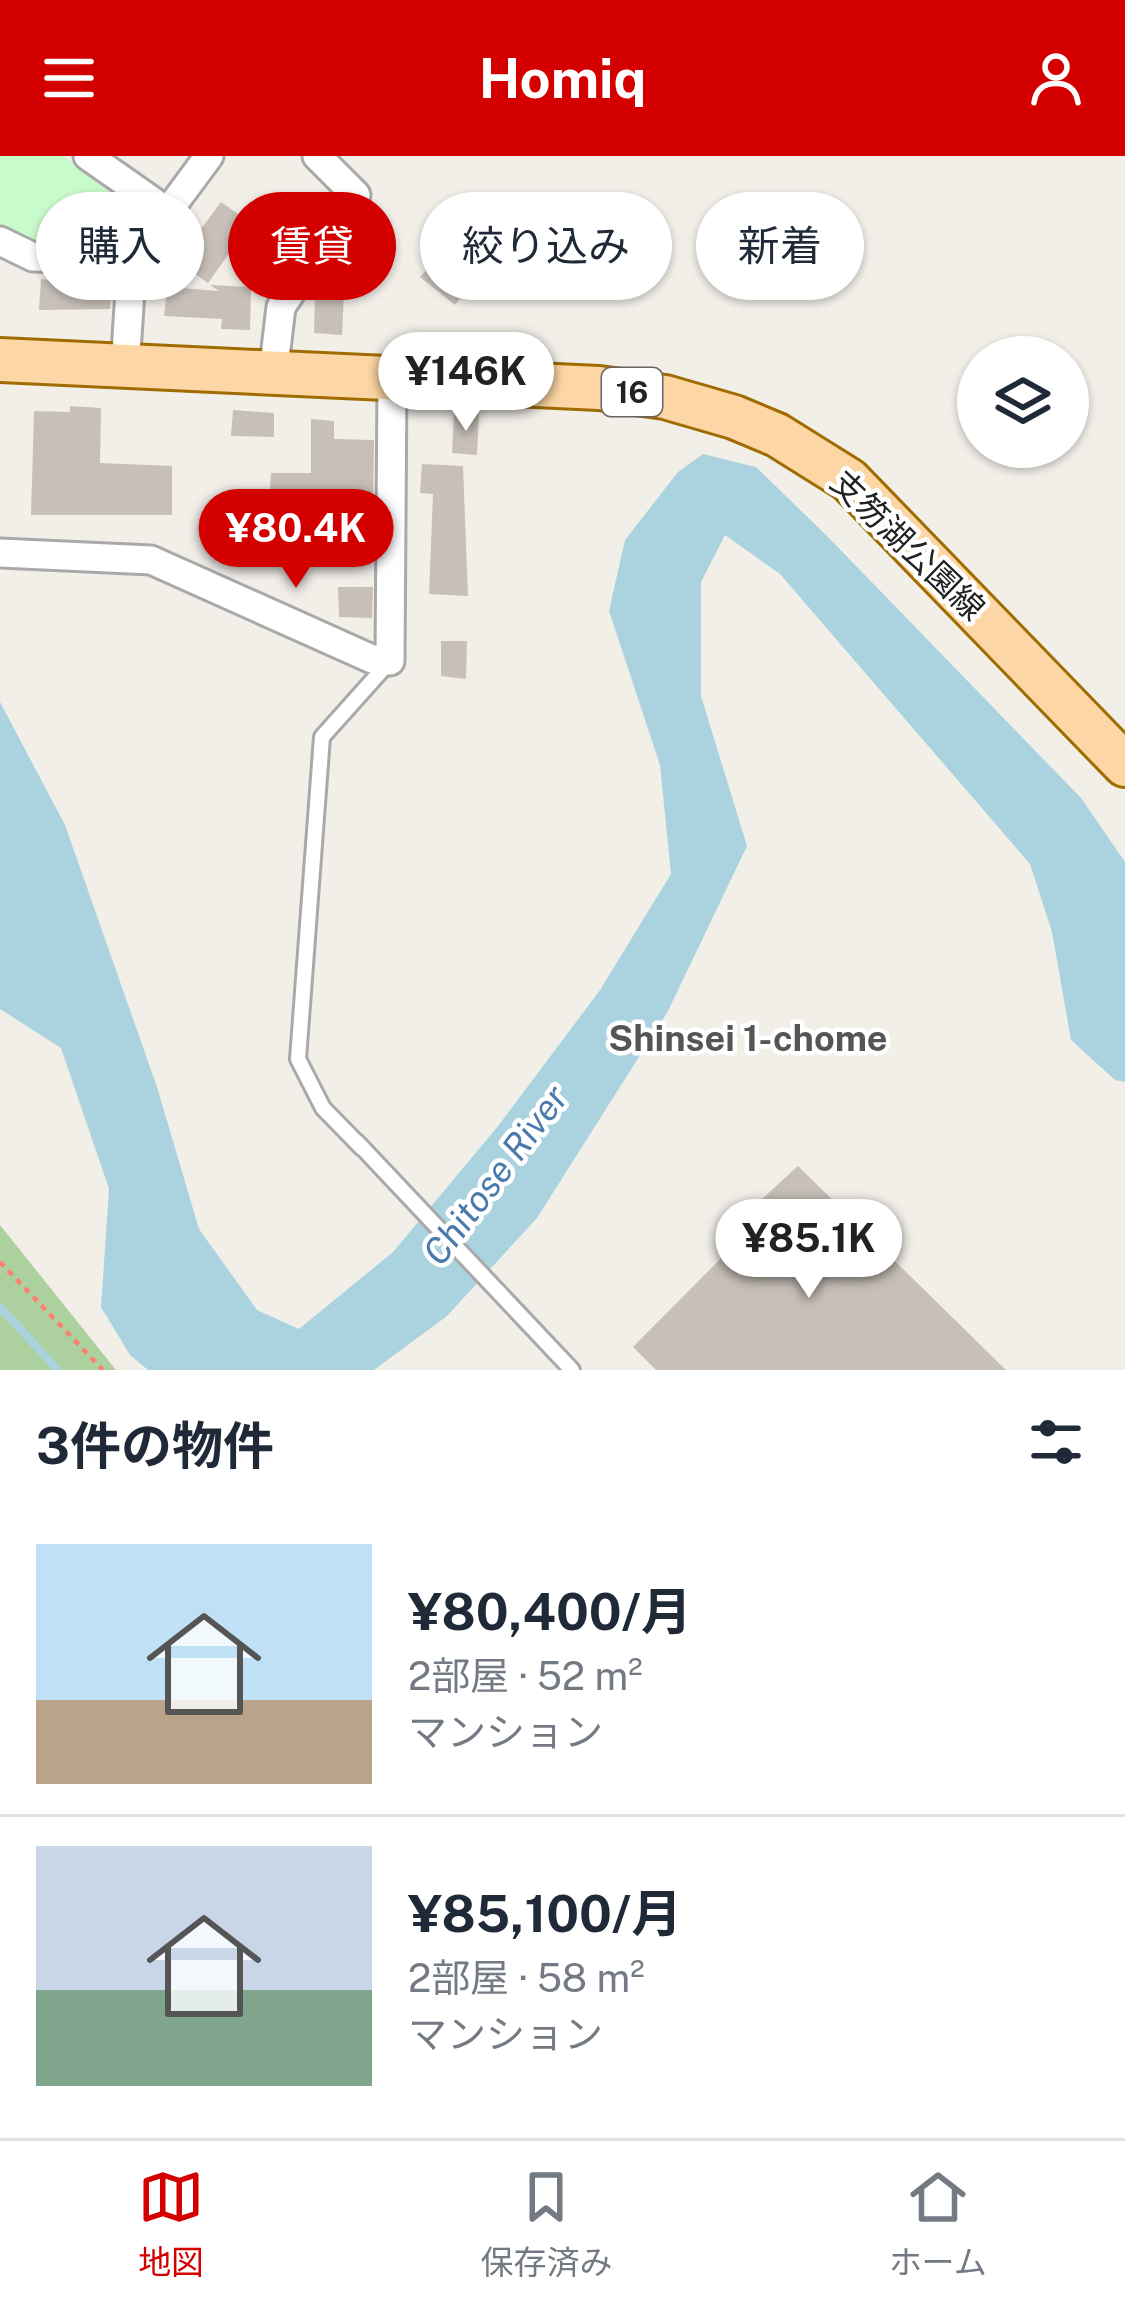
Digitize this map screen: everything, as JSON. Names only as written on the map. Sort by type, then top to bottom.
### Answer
[{"type":"main road","name":"支笏湖公園線","points":[[0,360],[599,388],[665,397],[777,435],[877,505],[1125,765]]},
{"type":"street","points":[[88,156],[139,192]]},
{"type":"street","points":[[183,192],[209,156]]},
{"type":"street","points":[[274,374],[280,307],[356,195],[317,156]]},
{"type":"street","points":[[0,241],[36,257]]},
{"type":"street","points":[[125,368],[129,300]]},
{"type":"street","points":[[0,553],[151,560],[372,659],[390,662],[392,380]]},
{"type":"lane","points":[[390,662],[322,737],[298,1059],[323,1108],[572,1370]]},
{"type":"path","points":[[0,1262],[103,1370]]},
{"type":"green space","points":[[0,156],[63,156],[116,192],[36,192],[36,240],[0,226]]},
{"type":"green space","points":[[0,1225],[116,1370],[0,1370]]},
{"type":"water","name":"Chitose River","points":[[703,454],[756,467],[1081,798],[1125,862],[1125,1082],[1115,1080],[1071,1040],[1052,932],[1030,864],[780,574],[725,535],[701,582],[701,696],[747,846],[668,1011],[537,1218],[447,1316],[374,1370],[148,1370],[130,1355],[101,1307],[109,1189],[61,1048],[0,1009],[0,702],[65,825],[157,1087],[199,1229],[257,1310],[299,1329],[393,1252],[498,1126],[600,990],[671,874],[660,765],[609,611],[625,540],[678,472]]},
{"type":"building","points":[[221,202],[228,207],[228,255],[208,283],[204,280],[204,225]]},
{"type":"building","points":[[210,285],[228,286],[228,300],[251,300],[250,330],[221,329],[222,319],[164,316],[166,300],[204,300],[204,290],[219,291]]},
{"type":"building","points":[[40,300],[111,300],[110,309],[39,310]]},
{"type":"building","points":[[315,300],[344,300],[342,335],[314,333]]},
{"type":"building","points":[[70,406],[101,408],[100,463],[172,466],[172,515],[31,515],[34,411],[70,412]]},
{"type":"building","points":[[233,410],[274,413],[274,437],[231,436]]},
{"type":"building","points":[[454,413],[479,414],[477,455],[452,453]]},
{"type":"building","points":[[311,419],[334,421],[334,439],[374,440],[373,518],[310,518],[309,549],[266,547],[271,473],[311,473]]},
{"type":"building","points":[[422,464],[463,466],[468,596],[429,594],[433,494],[420,493]]},
{"type":"building","points":[[338,587],[373,587],[372,618],[339,617]]},
{"type":"building","points":[[441,641],[467,641],[466,679],[441,676]]},
{"type":"building","points":[[798,1166],[1006,1370],[656,1370],[633,1347],[760,1219],[750,1210]]},
{"type":"waterway","points":[[0,1307],[58,1370]]},
{"type":"district","name":"Shinsei 1-chome","points":[[748,1038]]}]
